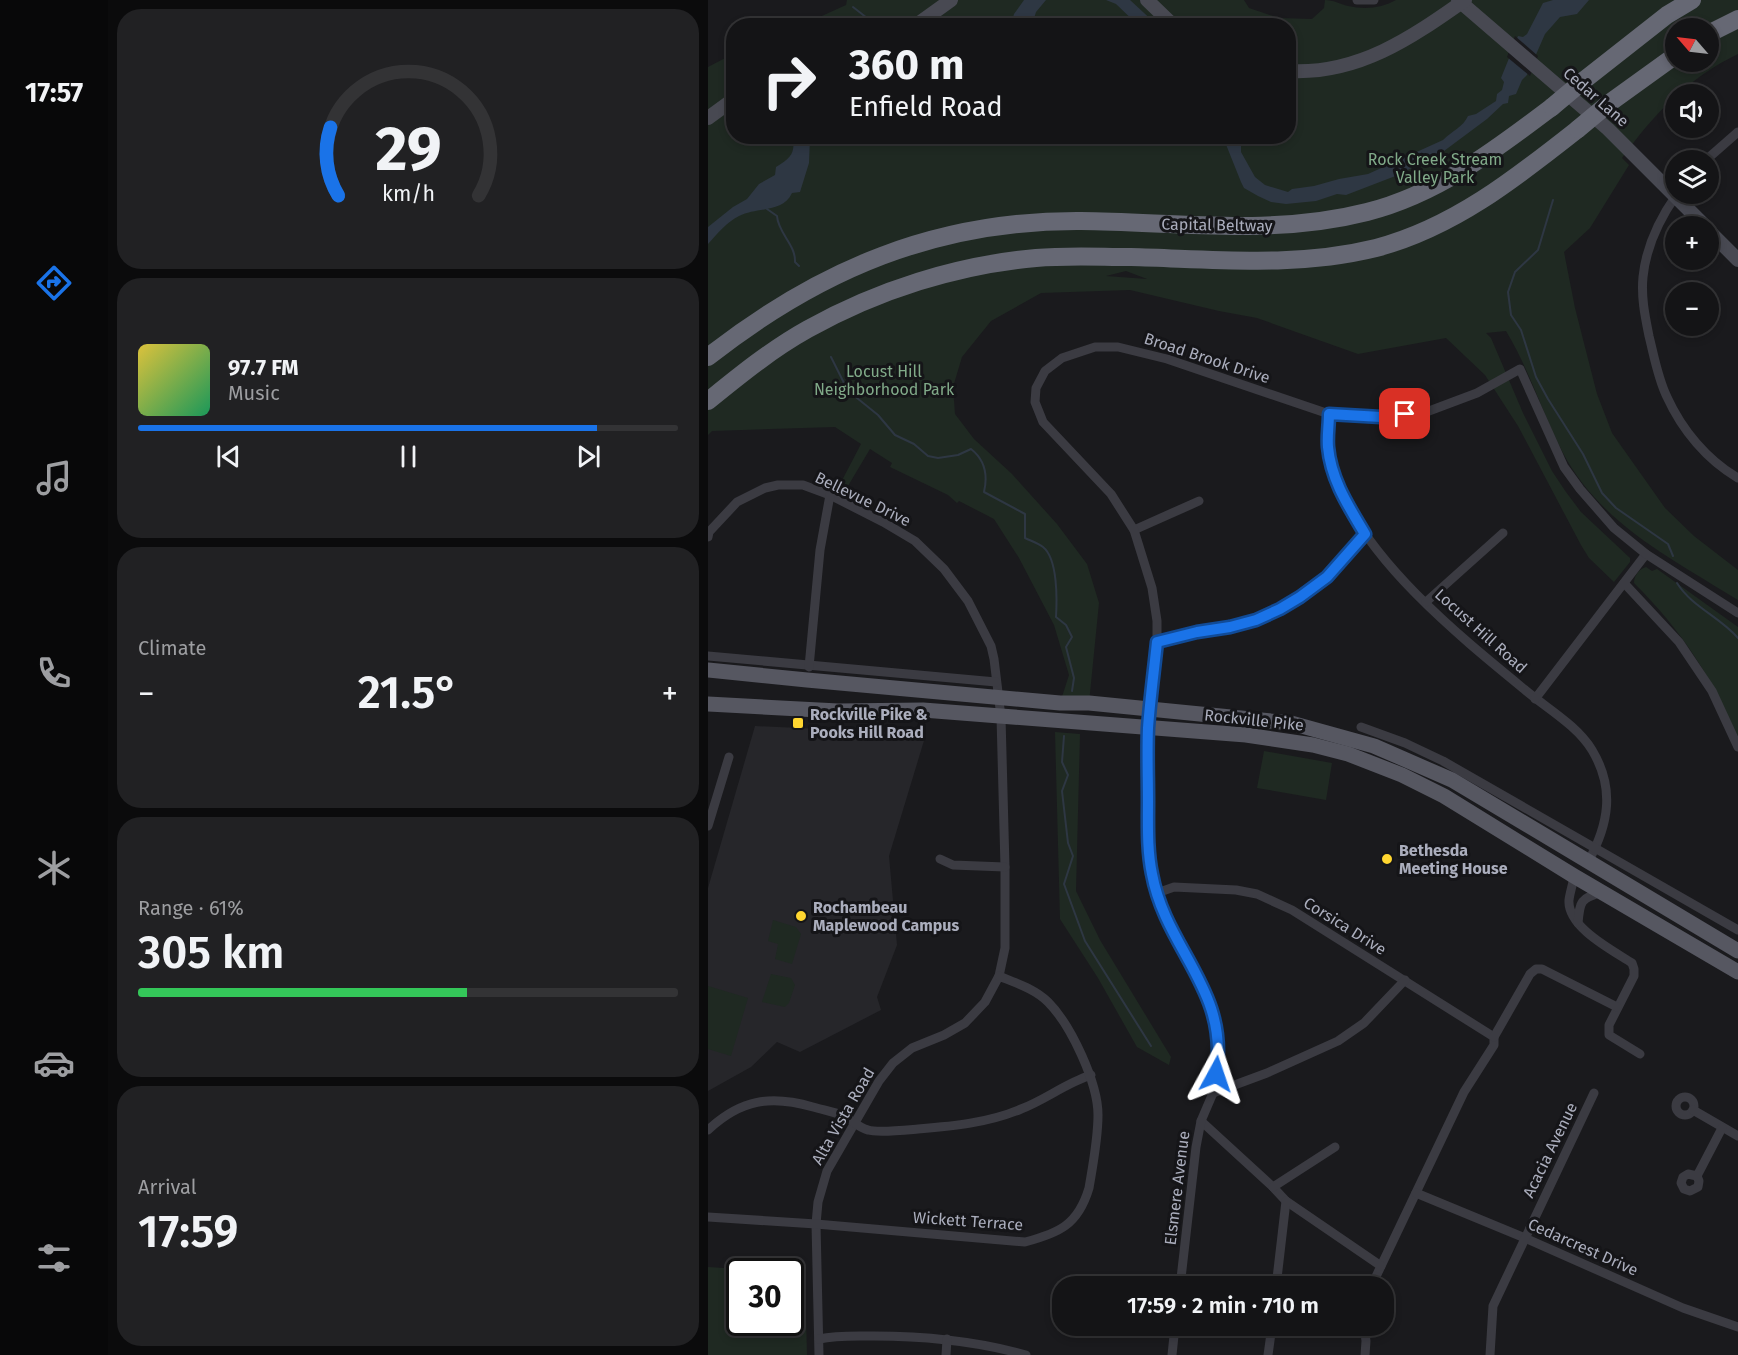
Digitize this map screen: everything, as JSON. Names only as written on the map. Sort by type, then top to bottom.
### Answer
[{"type":"highway","name":"Capital Beltway","points":[[708,357],[787,301],[832,277],[872,259],[951,234],[1035,222],[1081,221],[1249,227],[1293,225],[1329,221],[1369,212],[1436,186],[1471,166],[1552,106],[1667,15],[1692,0]]},
{"type":"highway","points":[[1719,28],[1738,19]]},
{"type":"highway","name":"Capital Beltway","points":[[708,401],[769,354],[807,330],[849,308],[922,280],[995,264],[1037,258],[1292,261],[1376,248],[1414,236],[1454,217],[1505,185],[1608,104],[1665,63]]},
{"type":"highway","points":[[708,413],[807,330]]},
{"type":"main road","name":"Rockville Pike","points":[[708,669],[997,690],[1150,709],[1291,723],[1374,746],[1452,780],[1592,855],[1738,951]]},
{"type":"main road","name":"Rockville Pike","points":[[708,704],[838,711],[923,710],[1264,738],[1313,745],[1348,754],[1402,775],[1444,796],[1574,876],[1738,972]]},
{"type":"main road","points":[[708,714],[726,706]]},
{"type":"main road","points":[[1530,849],[1544,850],[1572,865],[1581,865],[1592,855],[1602,892]]},
{"type":"street","points":[[926,18],[951,0]]},
{"type":"street","points":[[1147,0],[1166,18]]},
{"type":"street","points":[[1357,0],[1374,0]]},
{"type":"street","points":[[1296,71],[1330,69],[1365,60],[1406,40],[1462,1]]},
{"type":"street","name":"Cedar Lane","points":[[1462,1],[1490,28],[1615,135],[1665,184]]},
{"type":"street","points":[[708,118],[726,105]]},
{"type":"street","points":[[1717,150],[1738,132]]},
{"type":"street","points":[[1670,204],[1647,253],[1643,279],[1643,307],[1654,358],[1666,396],[1684,428],[1716,464],[1738,478]]},
{"type":"street","name":"Cedar Lane","points":[[1684,204],[1696,216]]},
{"type":"street","points":[[1719,241],[1738,260]]},
{"type":"street","name":"Broad Brook Drive","points":[[1157,642],[1157,621],[1152,588],[1134,530],[1111,494],[1043,422],[1035,402],[1036,388],[1045,370],[1062,358],[1095,348],[1133,349],[1329,414],[1381,417],[1428,411],[1477,393],[1520,369],[1564,467],[1614,528],[1646,554]]},
{"type":"street","name":"Locust Hill Road","points":[[1329,414],[1328,448],[1335,479],[1365,534],[1396,571],[1466,641],[1569,725],[1591,748],[1604,774],[1607,795],[1604,826],[1592,855]]},
{"type":"street","name":"Bellevue Drive","points":[[708,537],[709,532],[737,502],[765,488],[778,485],[802,485],[830,495],[883,522],[915,542],[944,569],[968,601],[991,646],[997,690]]},
{"type":"street","points":[[809,667],[820,550],[830,495]]},
{"type":"street","points":[[1134,530],[1199,501]]},
{"type":"street","points":[[1426,602],[1503,533]]},
{"type":"street","points":[[1157,642],[1230,627],[1256,620],[1280,609],[1327,577],[1365,534]]},
{"type":"street","points":[[1535,699],[1646,554],[1738,613]]},
{"type":"street","points":[[1624,584],[1679,642],[1712,691],[1738,747]]},
{"type":"street","name":"Elsmere Avenue","points":[[1157,642],[1148,729],[1148,843],[1152,874],[1171,930],[1212,1006],[1217,1028],[1219,1055],[1213,1093],[1201,1121],[1196,1147],[1181,1276]]},
{"type":"street","name":"Rockville Pike","points":[[708,656],[997,690]]},
{"type":"street","name":"Alta Vista Road","points":[[819,1355],[816,1224],[818,1202],[828,1171],[854,1122],[892,1063],[912,1048],[944,1035],[965,1023],[985,1002],[999,976],[1005,948],[1005,867],[1001,717],[997,690]]},
{"type":"street","name":"Rockville Pike","points":[[1360,727],[1405,743],[1443,761],[1592,855],[1738,930]]},
{"type":"street","points":[[708,826],[729,757]]},
{"type":"street","points":[[940,860],[953,865],[1005,867]]},
{"type":"street","points":[[1574,876],[1569,901],[1570,910],[1578,923],[1585,932],[1632,963],[1634,976],[1609,1025],[1609,1035],[1640,1054]]},
{"type":"street","name":"Corsica Drive","points":[[1157,893],[1174,887],[1257,894],[1292,910],[1405,980],[1494,1041]]},
{"type":"street","points":[[1578,923],[1582,901],[1586,897],[1602,892]]},
{"type":"street","points":[[1376,1276],[1464,1092],[1530,974],[1536,969],[1542,969],[1617,1007]]},
{"type":"street","name":"Wickett Terrace","points":[[708,1217],[1024,1242],[1053,1234],[1066,1226],[1076,1216],[1086,1199],[1089,1188],[1098,1112],[1091,1075],[1067,1028],[1048,1002],[1027,987],[999,976]]},
{"type":"street","points":[[1213,1093],[1338,1041],[1364,1023],[1405,980]]},
{"type":"street","points":[[708,1130],[722,1117],[749,1104],[772,1100],[790,1101],[843,1115],[868,1131],[965,1125],[1023,1109],[1091,1075]]},
{"type":"street","name":"Acacia Avenue","points":[[1490,1355],[1493,1306],[1594,1093]]},
{"type":"street","points":[[1693,1110],[1738,1136]]},
{"type":"street","points":[[1201,1121],[1286,1201],[1381,1266]]},
{"type":"street","points":[[1696,1176],[1722,1128]]},
{"type":"street","points":[[1273,1187],[1335,1147]]},
{"type":"street","name":"Cedarcrest Drive","points":[[1416,1193],[1683,1308],[1738,1327]]},
{"type":"street","points":[[1277,1276],[1286,1201]]},
{"type":"street","points":[[819,1339],[836,1336],[947,1339],[1026,1355]]},
{"type":"street","points":[[1172,1355],[1174,1336]]},
{"type":"street","points":[[1268,1355],[1271,1336]]},
{"type":"street","points":[[1365,1336],[1365,1355]]},
{"type":"street","points":[[946,1355],[947,1339]]},
{"type":"shaded area","name":"Rochambeau Maplewood Campus","points":[[755,726],[926,734],[889,856],[897,945],[877,997],[881,1010],[800,1052],[777,1042],[751,1067],[708,1091],[708,888]]},
{"type":"green space","name":"Rock Creek Stream Valley Park","points":[[847,0],[1244,0],[1249,8],[1279,18],[817,18],[846,5]]},
{"type":"green space","name":"Rock Creek Stream Valley Park","points":[[1325,0],[1367,8],[1385,5],[1396,0],[1738,0],[1738,54],[1719,65],[1719,18],[1665,18],[1665,72],[1706,72],[1690,84],[1665,84],[1665,107],[1622,158],[1629,165],[1590,228],[1564,252],[1575,308],[1597,394],[1612,433],[1665,508],[1694,536],[1738,570],[1738,600],[1639,537],[1596,499],[1577,476],[1562,451],[1522,360],[1506,331],[1486,333],[1491,338],[1523,413],[1552,471],[1581,512],[1630,558],[1630,562],[1614,582],[1589,558],[1518,426],[1485,375],[1446,338],[1358,354],[1257,318],[1130,290],[1041,293],[991,321],[962,357],[953,387],[955,414],[974,439],[1012,474],[1057,524],[1087,564],[1099,603],[1089,703],[1060,703],[1069,675],[1054,625],[1019,558],[994,519],[959,501],[957,503],[948,495],[890,467],[892,463],[870,449],[845,491],[838,488],[861,444],[835,427],[712,431],[708,435],[708,67],[726,58],[726,144],[1296,144],[1296,19],[1312,19],[1324,8]],"holes":[[[1126,271],[1147,279],[1106,276]]]},
{"type":"green space","points":[[1646,567],[1652,571],[1657,569],[1738,627],[1738,737],[1717,694],[1694,655],[1667,619],[1634,583],[1637,573]]},
{"type":"green space","points":[[1055,732],[1080,734],[1076,891],[1100,940],[1171,1057],[1169,1065],[1137,1047],[1098,978],[1060,919]]},
{"type":"green space","points":[[1264,751],[1332,763],[1326,800],[1257,788]]},
{"type":"green space","points":[[773,920],[796,927],[801,934],[792,964],[775,959],[778,944],[768,941]]},
{"type":"green space","points":[[771,974],[791,978],[795,985],[789,1003],[785,1007],[762,1002]]},
{"type":"green space","points":[[708,986],[748,998],[731,1056],[708,1049]]},
{"type":"green space","points":[[708,1267],[726,1268],[726,1336],[804,1336],[805,1273],[807,1355],[708,1355]]},
{"type":"water","points":[[1024,0],[1046,0],[1034,18],[1013,18]]},
{"type":"water","points":[[1106,0],[1130,0],[1149,18],[1131,18],[1116,4]]},
{"type":"water","points":[[1553,0],[1589,0],[1577,14],[1560,17],[1545,34],[1527,75],[1522,80],[1516,94],[1509,96],[1508,103],[1503,104],[1444,151],[1398,175],[1346,195],[1337,194],[1316,201],[1286,204],[1271,202],[1244,188],[1226,144],[1241,144],[1241,152],[1255,177],[1265,185],[1288,192],[1292,189],[1368,174],[1443,140],[1468,116],[1476,114],[1496,101],[1504,82],[1501,78],[1518,36],[1523,37],[1527,34],[1543,3]]},
{"type":"water","points":[[793,144],[810,144],[809,163],[800,192],[792,193],[788,199],[776,207],[739,216],[726,225],[708,244],[708,227],[747,199],[759,184],[775,175],[776,167],[791,155]]},
{"type":"pier","points":[[1515,36],[1538,56],[1530,76],[1507,57]]},
{"type":"waterway","points":[[853,7],[867,18]]},
{"type":"waterway","points":[[1553,200],[1538,250],[1515,272],[1508,292],[1511,315],[1521,330],[1536,377],[1583,454],[1602,493],[1616,508],[1668,544],[1673,556]]},
{"type":"waterway","points":[[767,209],[777,216],[780,228],[799,266]]},
{"type":"waterway","points":[[831,357],[852,394],[878,415],[895,435],[914,444],[928,456],[938,458],[958,455],[971,449],[980,458],[984,468],[986,480],[984,492],[1025,514],[1025,538],[1041,546],[1052,561],[1056,580],[1056,617],[1066,625],[1072,637],[1066,647],[1074,678],[1072,691]]},
{"type":"waterway","points":[[1677,583],[1690,599],[1738,638]]},
{"type":"waterway","points":[[1064,736],[1062,762],[1068,775],[1062,791],[1068,843],[1073,856],[1064,884],[1085,941],[1151,1046]]},
{"type":"place","name":"Rockville Pike & Pooks Hill Road","points":[[798,723]]},
{"type":"place","name":"Bethesda Meeting House","points":[[1387,859]]},
{"type":"place","name":"Rochambeau Maplewood Campus","points":[[801,916]]},
{"type":"route","points":[[1216,1074],[1219,1055],[1217,1028],[1212,1006],[1171,930],[1152,874],[1148,843],[1148,729],[1157,642],[1256,620],[1300,597],[1327,577],[1365,534],[1335,479],[1328,448],[1329,414],[1381,417],[1405,414]]},
{"type":"park label","name":"Locust Hill Neighborhood Park","points":[[884,380]]}]
